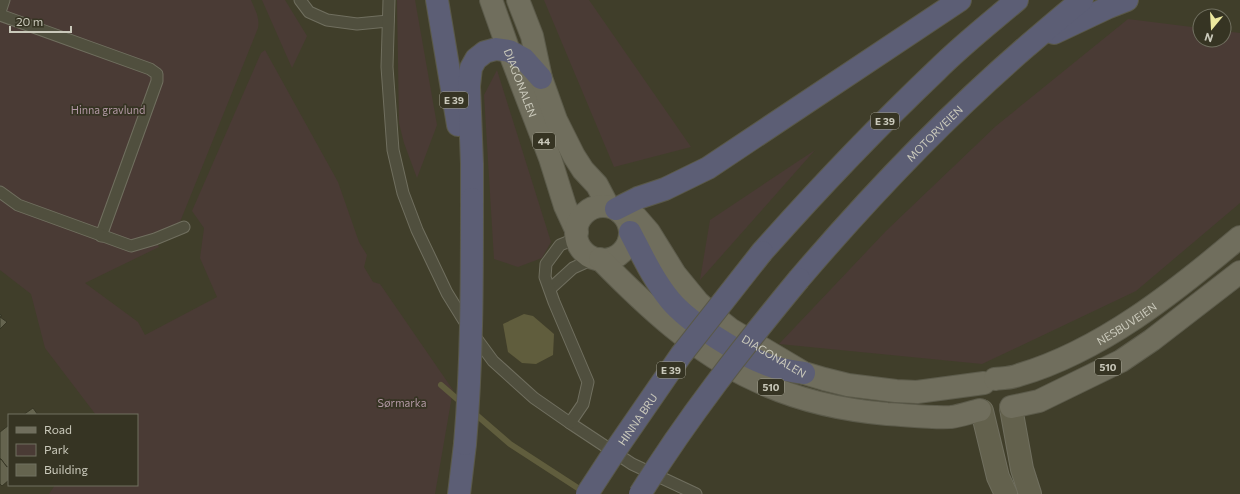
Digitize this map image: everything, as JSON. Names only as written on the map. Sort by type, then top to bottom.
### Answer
[{"type":"highway","name":"E 39","points":[[437,0],[472,200]]},
{"type":"highway","points":[[615,209],[638,198],[665,189],[708,168],[960,0]]},
{"type":"highway","name":"HINNA BRU","points":[[587,494],[681,355],[762,252],[845,161],[890,115],[943,64],[1017,0]]},
{"type":"highway","name":"MOTORVEIEN","points":[[640,494],[719,380],[754,333],[799,279],[877,191],[972,95],[1082,0]]},
{"type":"highway","points":[[1026,47],[1065,27],[1127,0]]},
{"type":"highway","name":"E 39","points":[[458,494],[465,444],[472,333],[472,164],[469,76],[470,68],[476,59],[485,52],[496,49],[509,51]]},
{"type":"highway","points":[[509,51],[524,59],[541,78]]},
{"type":"highway","name":"510","points":[[630,232],[643,259],[658,284],[671,302],[684,313],[720,340],[757,360],[772,367],[804,373]]},
{"type":"main road","name":"DIAGONALEN","points":[[491,0],[550,158],[565,206],[577,235]]},
{"type":"main road","name":"DIAGONALEN","points":[[518,0],[532,36],[541,78],[556,120],[565,140],[583,170],[597,185],[615,209],[636,217],[649,232],[675,274],[698,302],[711,314],[755,344],[804,373],[848,385],[917,392],[989,381]]},
{"type":"main road","points":[[577,235],[578,223],[583,215],[590,209],[599,206],[615,209]]},
{"type":"main road","name":"44","points":[[615,209],[627,221],[630,232]]},
{"type":"main road","points":[[598,258],[608,259],[615,257],[622,252],[629,239],[630,232]]},
{"type":"main road","name":"44","points":[[577,235],[580,246],[587,254],[598,258]]},
{"type":"main road","name":"NESBUVEIEN","points":[[989,381],[1018,376],[1073,354],[1096,342],[1144,312],[1173,291],[1240,237]]},
{"type":"main road","name":"510","points":[[598,258],[663,319],[688,339],[720,361],[755,380],[784,392],[831,406],[873,413],[952,417],[981,411],[990,414],[1001,414],[1011,408],[1039,401],[1121,361],[1152,340],[1240,272]]},
{"type":"main road","points":[[1006,494],[998,477],[981,411],[977,403],[976,396],[979,389],[989,381],[1004,382],[1011,389],[1014,398],[1011,408],[1022,469],[1030,494]]},
{"type":"lane","points":[[4,0],[0,13],[150,69],[156,74],[157,81],[101,236]]},
{"type":"lane","points":[[300,0],[309,12],[327,20],[357,24],[388,22]]},
{"type":"lane","points":[[389,0],[387,67],[392,150],[403,193],[417,230],[447,293],[468,327],[493,361],[534,398],[632,464],[696,494]]},
{"type":"lane","points":[[0,192],[18,205],[131,246],[155,239],[184,227]]},
{"type":"lane","points":[[570,423],[582,404],[588,382],[545,277],[546,264],[560,245],[577,235]]},
{"type":"lane","points":[[550,289],[573,268],[598,258]]},
{"type":"green space","points":[[0,0],[251,0],[258,17],[258,28],[180,222],[154,236],[159,247],[85,283],[138,322],[145,335],[217,297],[200,258],[204,228],[192,211],[261,53],[265,50],[338,182],[359,242],[367,255],[364,267],[373,282],[380,284],[453,390],[435,494],[49,494],[54,486],[138,486],[138,414],[95,414],[45,348],[31,294],[0,270]]},
{"type":"green space","points":[[262,0],[285,0],[307,36],[292,68]]},
{"type":"green space","points":[[397,0],[415,0],[437,125],[417,178],[404,143],[399,123]]},
{"type":"green space","points":[[544,0],[589,0],[691,147],[614,167]]},
{"type":"green space","points":[[1128,19],[1192,27],[1192,48],[1232,48],[1232,32],[1240,33],[1240,203],[1136,291],[982,364],[779,344],[886,231],[996,126]]},
{"type":"green space","points":[[497,70],[551,242],[542,258],[518,267],[494,259],[484,95]]},
{"type":"green space","points":[[815,150],[700,280],[710,220]]},
{"type":"shaded area","points":[[524,314],[533,316],[554,334],[553,355],[536,364],[522,363],[508,352],[503,324]]},
{"type":"building","points":[[0,317],[7,322],[0,329]]},
{"type":"building","points":[[33,408],[37,414],[24,414]]},
{"type":"building","points":[[8,426],[7,467],[0,458],[0,432]]},
{"type":"building","points":[[1,459],[8,466],[8,481],[2,486],[0,484]]},
{"type":"waterway","points":[[441,385],[463,404]]},
{"type":"waterway","points":[[473,412],[510,444],[584,492]]},
{"type":"park label","name":"Hinna gravlund","points":[[108,109]]},
{"type":"park label","name":"Sørmarka","points":[[402,402]]}]
